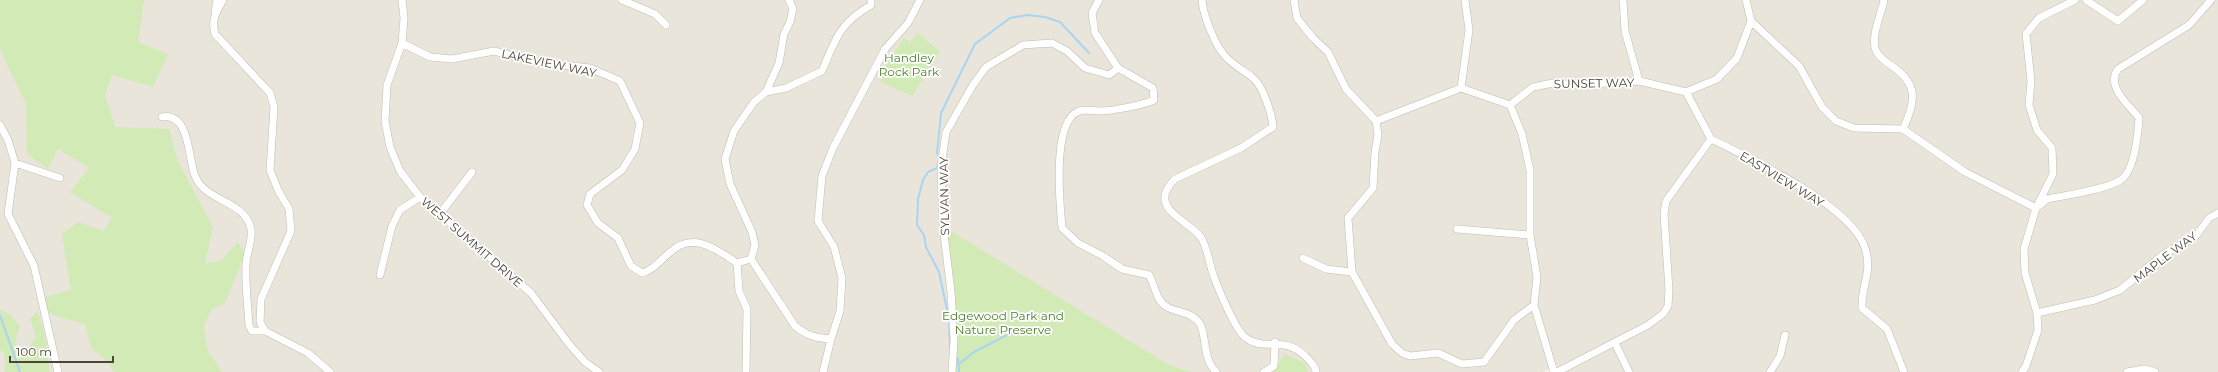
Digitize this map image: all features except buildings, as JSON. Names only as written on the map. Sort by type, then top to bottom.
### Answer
[{"type":"street","points":[[216,0],[215,14],[212,25],[215,34],[270,93],[274,107],[270,170],[278,190],[289,209],[291,231],[262,299],[260,322],[265,331]]},
{"type":"street","points":[[215,14],[224,0]]},
{"type":"street","name":"WEST SUMMIT DRIVE","points":[[402,0],[404,18],[402,43],[387,85],[386,122],[390,147],[400,171],[420,197],[439,215],[531,293],[569,344],[585,362],[599,372]]},
{"type":"street","points":[[622,0],[655,14],[666,25]]},
{"type":"street","points":[[789,0],[793,9],[790,22],[784,34],[779,63],[766,92],[754,102],[734,131],[726,159],[730,184],[752,232],[755,245],[751,259],[795,326],[805,334],[818,338],[831,338]]},
{"type":"street","points":[[766,92],[786,88],[822,71],[838,34],[853,15],[871,5],[871,0]]},
{"type":"street","points":[[823,372],[831,338],[840,312],[842,278],[834,247],[818,222],[822,176],[833,148],[885,49],[908,23],[920,0]]},
{"type":"street","points":[[1099,0],[1092,13],[1095,33],[1118,68],[1153,88],[1154,100],[1146,104],[1101,111],[1083,110],[1073,114],[1064,128],[1062,147],[1059,188],[1062,228],[1078,244],[1103,256],[1122,269],[1149,275],[1155,284],[1155,292],[1166,307],[1189,314],[1200,325],[1208,365],[1216,372]]},
{"type":"street","points":[[1202,0],[1203,12],[1224,56],[1244,74],[1252,77],[1260,87],[1272,118],[1273,127],[1242,148],[1175,179],[1170,184],[1166,194],[1167,204],[1171,213],[1194,229],[1201,238],[1208,253],[1212,273],[1221,295],[1244,338],[1257,344],[1275,342],[1289,345],[1302,352],[1316,368],[1316,372]]},
{"type":"street","points":[[1294,0],[1297,18],[1313,38],[1328,52],[1346,89],[1376,121],[1378,136],[1375,152],[1373,188],[1348,218],[1352,272],[1392,344],[1402,353],[1410,356],[1438,353],[1462,364],[1484,362],[1514,320],[1534,305]]},
{"type":"street","points":[[1461,88],[1469,30],[1465,0]]},
{"type":"street","points":[[1623,0],[1625,31],[1639,81]]},
{"type":"street","points":[[1746,0],[1751,21],[1799,66],[1822,107],[1836,121],[1854,128],[1903,129],[1965,172],[2036,208]]},
{"type":"street","points":[[1884,0],[1875,32],[1875,50],[1880,57],[1904,74],[1909,82],[1912,98],[1912,110],[1903,129]]},
{"type":"street","points":[[2033,372],[2024,369],[2038,330],[2037,312],[2025,273],[2024,249],[2036,208],[2053,174],[2052,148],[2037,130],[2029,105],[2031,81],[2026,34],[2039,18],[2075,0]]},
{"type":"street","points":[[2086,0],[2118,21],[2143,0]]},
{"type":"street","points":[[2036,208],[2047,199],[2110,185],[2122,179],[2132,161],[2138,141],[2139,118],[2117,91],[2113,81],[2114,74],[2118,69],[2189,25],[2211,0]]},
{"type":"street","points":[[1376,121],[1461,88],[1510,105],[1522,134],[1530,170],[1530,234],[1537,277],[1534,305],[1555,372],[1615,343],[1657,319],[1668,306],[1669,290],[1664,214],[1666,201],[1711,139],[1686,92],[1717,79],[1737,58],[1751,21]]},
{"type":"street","name":"LAKEVIEW WAY","points":[[402,43],[430,57],[452,59],[494,51],[537,62],[590,68],[620,81],[640,123],[635,149],[622,170],[590,194],[587,205],[598,223],[618,238],[631,266],[642,273],[650,270],[676,247],[694,241],[716,249],[737,263]]},
{"type":"street","name":"SYLVAN WAY","points":[[952,372],[954,340],[951,292],[943,226],[941,167],[946,132],[973,85],[986,66],[1023,45],[1052,43],[1067,51],[1085,68],[1100,74],[1109,75],[1118,68]]},
{"type":"street","name":"SUNSET WAY","points":[[1510,105],[1533,87],[1553,83],[1576,85],[1639,81],[1686,92]]},
{"type":"street","points":[[162,117],[174,117],[182,125],[196,177],[206,191],[241,211],[251,229],[246,265],[249,326],[252,331],[265,331],[308,353],[330,372]]},
{"type":"street","points":[[0,125],[8,140],[15,163],[8,214],[34,266],[58,372]]},
{"type":"street","name":"EASTVIEW WAY","points":[[1711,139],[1756,160],[1814,195],[1850,224],[1865,247],[1869,270],[1862,296],[1862,308],[1887,329],[1904,372]]},
{"type":"street","points":[[15,163],[60,178]]},
{"type":"street","points":[[439,215],[472,172]]},
{"type":"street","points":[[380,275],[392,226],[400,210],[420,197]]},
{"type":"street","name":"MAPLE WAY","points":[[2037,312],[2095,300],[2120,290],[2164,254],[2195,237],[2209,218],[2218,213]]},
{"type":"street","points":[[1457,229],[1530,234]]},
{"type":"street","points":[[1303,258],[1326,269],[1352,272]]},
{"type":"street","points":[[746,372],[747,309],[739,291],[737,263],[751,259]]},
{"type":"street","points":[[1770,372],[1780,356],[1784,335]]},
{"type":"street","points":[[1264,372],[1274,366],[1275,342]]},
{"type":"street","points":[[1615,343],[1629,372]]},
{"type":"street","points":[[2127,372],[2144,369],[2155,372]]},
{"type":"shaded area","points":[[0,0],[2218,0],[2218,372],[1559,372],[1557,364],[1543,372],[1308,372],[1305,363],[1274,372],[1191,372],[959,296],[959,372],[0,372]]},
{"type":"green space","points":[[0,0],[144,0],[138,42],[168,54],[153,87],[112,75],[105,95],[115,127],[169,129],[178,161],[213,227],[205,263],[221,261],[238,242],[245,254],[225,303],[212,309],[204,325],[207,349],[222,372],[114,372],[107,361],[91,348],[85,324],[53,315],[41,306],[46,297],[71,290],[62,234],[78,222],[103,231],[112,218],[70,192],[89,168],[58,149],[48,169],[27,154],[26,104],[0,50]]},
{"type":"green space","name":"Handley Rock Park","points":[[918,33],[940,52],[912,96],[880,82],[883,76],[881,73],[904,38],[910,42]]},
{"type":"green space","name":"Edgewood Park and Nature Preserve","points":[[943,226],[1167,364],[1191,372],[952,372],[954,340]]},
{"type":"green space","points":[[0,309],[10,315],[20,326],[15,343],[26,351],[36,337],[30,318],[37,312],[43,327],[50,372],[5,372],[4,350],[0,352]]},
{"type":"green space","points":[[1284,354],[1305,363],[1308,372],[1274,372]]},
{"type":"waterway","points":[[939,159],[937,153],[941,113],[975,44],[1010,18],[1027,15],[1045,17],[1060,22],[1089,53]]},
{"type":"waterway","points":[[938,163],[937,168],[928,172],[923,180],[918,199],[917,225],[924,235],[926,247],[939,272],[949,319],[950,348]]},
{"type":"waterway","points":[[0,315],[20,372]]},
{"type":"waterway","points":[[959,364],[974,352],[1013,332]]},
{"type":"waterway","points":[[958,358],[959,372]]}]
